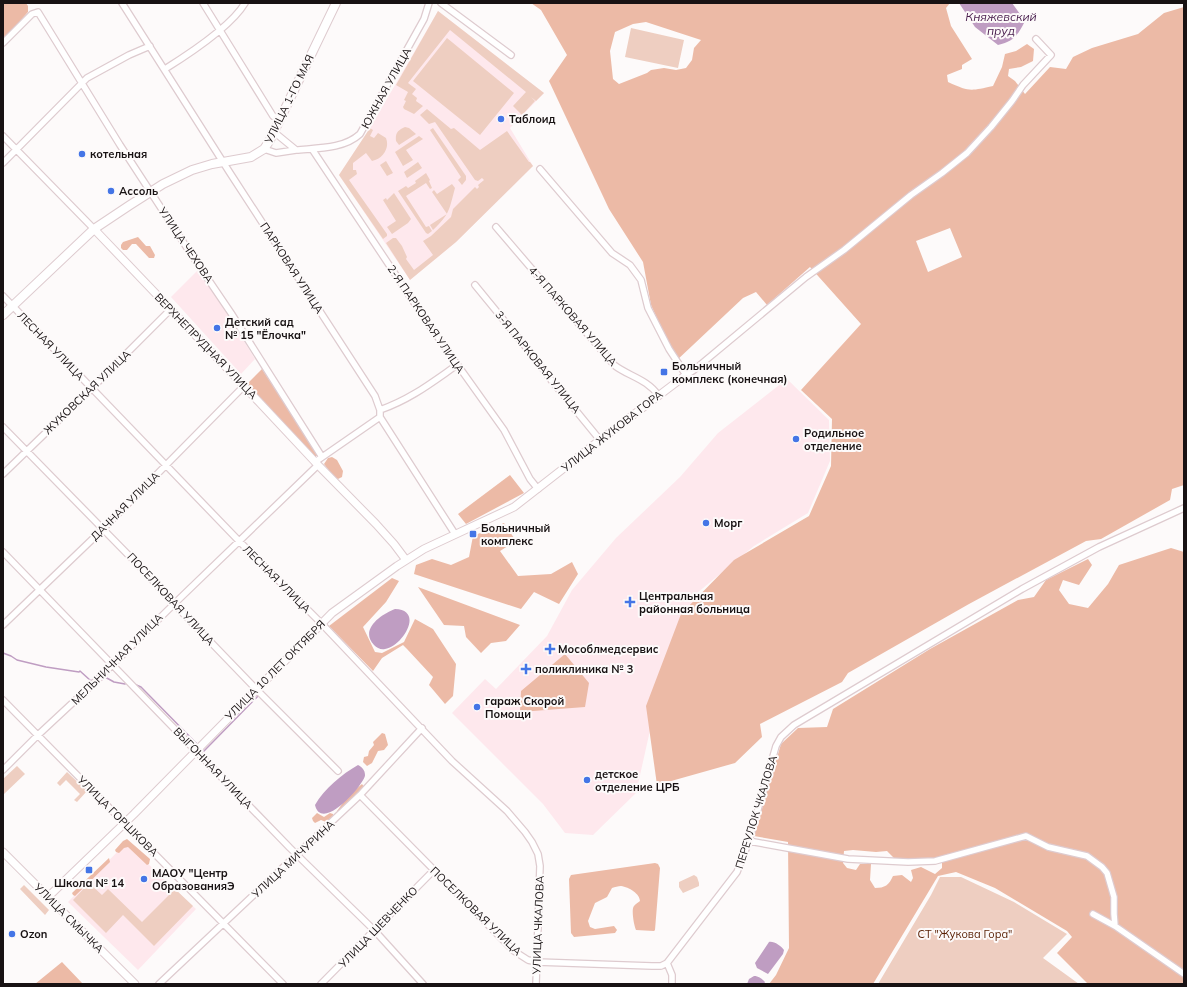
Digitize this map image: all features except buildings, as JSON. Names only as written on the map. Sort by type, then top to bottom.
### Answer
[{"type":"main road","name":"УЛИЦА 1-ГО МАЯ","points":[[3,315],[94,228],[150,191],[192,170],[251,157],[264,149],[280,120],[336,3]]},
{"type":"street","name":"ПАРКОВАЯ УЛИЦА","points":[[122,3],[375,396],[380,410],[380,417]]},
{"type":"street","points":[[203,3],[273,116],[280,120]]},
{"type":"street","points":[[165,69],[193,51],[236,17],[245,3]]},
{"type":"street","name":"ЮЖНАЯ УЛИЦА","points":[[264,149],[276,153],[312,149],[346,143],[354,140],[360,134],[424,19],[429,3]]},
{"type":"street","points":[[441,3],[511,55]]},
{"type":"street","name":"УЛИЦА ЧЕХОВА","points":[[3,43],[32,14],[38,12],[150,191],[231,313],[322,457]]},
{"type":"street","points":[[540,169],[612,253],[630,265],[641,280],[648,308],[668,350],[686,375],[762,315],[806,277],[844,250],[911,195],[967,153],[991,127],[1023,85],[1050,55],[1036,39]]},
{"type":"street","points":[[3,163],[87,78],[129,55],[150,46]]},
{"type":"street","points":[[274,132],[296,150]]},
{"type":"street","name":"ВЕРХНЕПРУДНАЯ УЛИЦА","points":[[3,136],[94,228],[316,463],[376,524],[406,560]]},
{"type":"street","name":"2-Я ПАРКОВАЯ УЛИЦА","points":[[312,149],[423,316],[504,430],[530,479],[538,489]]},
{"type":"street","name":"4-Я ПАРКОВАЯ УЛИЦА","points":[[496,227],[614,366],[622,372],[645,382],[658,395]]},
{"type":"street","name":"3-Я ПАРКОВАЯ УЛИЦА","points":[[475,285],[600,440]]},
{"type":"street","name":"ЛЕСНАЯ УЛИЦА","points":[[3,296],[239,541],[321,623],[452,761],[507,811],[525,832],[538,854],[540,866]]},
{"type":"street","name":"ЖУКОВСКАЯ УЛИЦА","points":[[3,474],[171,309]]},
{"type":"street","points":[[380,410],[395,405],[416,394],[457,365]]},
{"type":"street","name":"УЛИЦА ЖУКОВА ГОРА","points":[[538,489],[658,395],[686,375]]},
{"type":"street","name":"ДАЧНАЯ УЛИЦА","points":[[3,626],[103,529],[244,386]]},
{"type":"street","points":[[380,417],[455,534]]},
{"type":"street","name":"МЕЛЬНИЧНАЯ УЛИЦА","points":[[3,770],[112,666],[322,457],[380,417]]},
{"type":"street","name":"ПОСЕЛКОВАЯ УЛИЦА","points":[[3,427],[147,574],[256,689],[338,771]]},
{"type":"street","name":"УЛИЦА 10 ЛЕТ ОКТЯБРЯ","points":[[48,897],[124,823],[321,623],[352,598],[406,560],[455,534],[514,507],[538,489]]},
{"type":"street","name":"ПЕРЕУЛОК ЧКАЛОВА","points":[[667,963],[737,872],[749,840],[774,752],[781,737],[794,725],[1022,589],[1099,547],[1184,508]]},
{"type":"street","name":"ВЫГОННАЯ УЛИЦА","points":[[3,552],[195,751],[374,931],[423,984]]},
{"type":"street","name":"УЛИЦА ГОРШКОВА","points":[[3,700],[283,984]]},
{"type":"street","name":"УЛИЦА МИЧУРИНА","points":[[159,984],[360,795],[422,728]]},
{"type":"street","name":"ПОСЕЛКОВАЯ УЛИЦА","points":[[360,795],[514,951],[528,960],[537,962],[652,966],[661,966],[667,963]]},
{"type":"street","points":[[749,840],[848,859],[914,862],[935,861],[1026,836],[1048,847],[1087,856],[1107,872],[1114,897],[1115,926]]},
{"type":"street","name":"УЛИЦА СМЫЧКА","points":[[3,852],[135,984]]},
{"type":"street","name":"УЛИЦА ЧКАЛОВА","points":[[536,984],[540,866]]},
{"type":"street","name":"УЛИЦА ШЕВЧЕНКО","points":[[321,984],[434,870]]},
{"type":"street","points":[[1093,914],[1115,926],[1184,974]]},
{"type":"street","points":[[667,963],[672,974],[672,984]]},
{"type":"shaded area","points":[[3,3],[26,3],[28,6],[28,12],[3,40]]},
{"type":"shaded area","points":[[531,3],[950,3],[946,8],[951,26],[972,59],[962,65],[962,69],[947,75],[948,82],[970,90],[993,86],[1002,67],[1005,54],[1016,51],[1027,44],[1034,49],[1033,61],[1021,67],[1009,69],[1008,76],[1015,81],[1025,94],[1050,67],[1066,69],[1073,57],[1092,48],[1138,34],[1164,13],[1184,7],[1184,485],[1172,489],[1170,500],[1101,539],[1086,541],[969,604],[848,673],[842,682],[760,724],[762,737],[735,763],[657,785],[646,706],[681,614],[734,560],[809,516],[831,466],[832,419],[801,390],[861,324],[810,267],[767,305],[756,292],[743,298],[676,361],[651,305],[643,262],[609,209],[549,81],[567,55],[541,10]],"holes":[[[646,22],[701,40],[694,48],[692,60],[686,68],[676,70],[664,68],[651,70],[619,84],[613,79],[610,51],[615,32],[633,24]],[[950,228],[962,257],[928,272],[916,241]]]},
{"type":"shaded area","points":[[438,11],[544,93],[510,128],[533,166],[456,242],[410,280],[339,175],[370,128]]},
{"type":"shaded area","points":[[138,237],[146,246],[150,246],[155,255],[154,258],[149,258],[136,244],[132,244],[127,250],[123,250],[121,248],[123,242]]},
{"type":"shaded area","name":"Детский сад № 15 \"Ёлочка\"","points":[[199,269],[255,359],[241,374],[171,297]]},
{"type":"shaded area","points":[[262,369],[318,455],[315,457],[247,384]]},
{"type":"shaded area","name":"Центральная районная больница","points":[[787,379],[829,420],[830,461],[808,513],[754,546],[697,593],[653,717],[636,793],[593,835],[565,833],[543,804],[452,713],[485,679],[496,689],[547,636],[572,590],[616,538],[680,477],[718,433]]},
{"type":"shaded area","points":[[332,457],[337,460],[343,471],[342,477],[338,479],[334,477],[324,464],[328,458]]},
{"type":"shaded area","points":[[510,475],[524,493],[466,524],[458,514]]},
{"type":"shaded area","points":[[504,523],[516,541],[500,551],[518,576],[551,574],[572,562],[578,574],[559,604],[534,592],[521,609],[414,574],[416,565],[432,559],[451,565],[469,557],[473,536]]},
{"type":"shaded area","points":[[1171,548],[1184,552],[1184,984],[1088,984],[1057,953],[1072,937],[1067,931],[995,888],[956,872],[938,876],[873,984],[769,984],[776,975],[789,948],[788,842],[754,836],[781,744],[798,728],[827,727],[833,709],[930,649],[1018,600],[1034,597],[1046,580],[1088,559],[1092,565],[1079,585],[1063,580],[1059,590],[1069,604],[1088,608],[1108,584],[1119,565]],"holes":[[[853,850],[876,852],[887,851],[894,858],[907,860],[942,858],[942,868],[935,874],[921,867],[911,870],[913,878],[911,882],[902,875],[893,876],[890,882],[886,885],[875,888],[870,880],[871,864],[860,864],[856,870],[847,868],[843,863],[844,851]]]},
{"type":"shaded area","points":[[392,578],[399,581],[386,602],[363,627],[375,652],[382,653],[404,642],[415,619],[433,629],[456,664],[453,696],[445,704],[429,685],[433,677],[403,645],[382,658],[373,671],[329,626]]},
{"type":"shaded area","points":[[418,587],[520,625],[506,641],[491,643],[481,653],[466,637],[464,626],[444,625]]},
{"type":"shaded area","points":[[565,654],[589,683],[585,707],[520,712],[521,691]]},
{"type":"shaded area","points":[[382,733],[385,734],[388,745],[384,750],[378,751],[372,763],[367,766],[363,762],[364,757],[368,756],[369,751],[374,745],[373,742]]},
{"type":"shaded area","points":[[362,784],[364,787],[342,810],[339,812],[337,811],[348,796]]},
{"type":"shaded area","points":[[317,813],[324,817],[330,813],[333,814],[333,816],[331,820],[326,822],[321,820],[315,823],[312,818]]},
{"type":"shaded area","points":[[127,839],[150,859],[149,864],[147,865],[128,847],[124,848],[119,853],[116,852],[115,850],[123,841]]},
{"type":"shaded area","points":[[126,843],[196,909],[138,970],[68,902]]},
{"type":"shaded area","points":[[109,858],[110,862],[75,896],[73,895],[72,893]]},
{"type":"shaded area","points":[[655,863],[658,864],[660,868],[654,931],[636,930],[633,908],[634,905],[640,901],[640,898],[631,889],[620,886],[612,888],[607,897],[595,903],[588,921],[590,927],[595,929],[614,926],[617,930],[615,933],[574,937],[571,933],[569,879],[571,875]]},
{"type":"shaded area","points":[[62,962],[83,984],[35,984]]},
{"type":"green space","points":[[438,11],[544,93],[536,101],[531,97],[535,101],[522,115],[513,106],[526,92],[450,30],[408,83],[416,89],[412,94],[417,98],[416,101],[423,106],[414,114],[404,109],[403,107],[406,101],[404,100],[408,92],[396,85]]},
{"type":"green space","points":[[631,28],[684,40],[678,68],[625,57]]},
{"type":"green space","points":[[447,38],[514,93],[480,135],[413,81]]},
{"type":"green space","points":[[427,109],[451,129],[454,128],[480,150],[507,131],[533,166],[456,242],[410,280],[386,243],[393,238],[396,238],[402,246],[407,257],[406,259],[414,270],[433,255],[423,241],[431,236],[451,217],[453,209],[475,187],[477,189],[479,187],[478,185],[484,180],[482,178],[478,181],[475,180],[435,122],[429,124],[420,115]]},
{"type":"green space","points":[[405,127],[409,128],[416,134],[399,145],[396,141],[397,134]]},
{"type":"green space","points":[[370,128],[373,130],[370,136],[374,138],[378,133],[386,138],[387,146],[385,152],[379,158],[372,161],[366,153],[353,163],[353,170],[356,170],[357,174],[349,180],[387,234],[387,236],[383,239],[339,175]]},
{"type":"green space","points":[[433,128],[466,176],[466,180],[462,185],[458,180],[461,177],[430,130]]},
{"type":"green space","points":[[419,136],[423,139],[406,150],[413,160],[403,166],[395,152]]},
{"type":"green space","points":[[386,161],[393,173],[387,176],[380,165]]},
{"type":"green space","points":[[418,162],[422,168],[407,178],[404,172]]},
{"type":"green space","points":[[426,173],[432,188],[430,189],[426,183],[406,196],[426,227],[429,226],[432,231],[428,234],[398,191],[406,186],[408,188],[416,183],[415,181]]},
{"type":"green space","points":[[452,184],[455,188],[447,214],[432,192],[434,190],[437,194]]},
{"type":"green space","points":[[394,193],[411,219],[408,223],[392,234],[387,227],[396,221],[383,200],[386,198],[387,200]]},
{"type":"green space","points":[[446,214],[443,220],[433,230],[430,225]]},
{"type":"green space","points":[[17,766],[25,774],[4,794],[3,779]]},
{"type":"green space","points":[[67,772],[87,791],[77,802],[74,800],[80,794],[66,780],[60,786],[57,783]]},
{"type":"green space","points":[[694,875],[697,877],[699,886],[683,893],[679,887],[679,882]]},
{"type":"green space","name":"СТ \"Жукова Гора\"","points":[[940,877],[961,877],[1014,902],[1067,934],[1043,958],[1079,984],[878,984],[931,895]]},
{"type":"green space","points":[[89,883],[102,895],[108,889],[142,922],[175,889],[193,906],[154,946],[123,915],[106,933],[73,900]]},
{"type":"green space","points":[[24,885],[49,910],[45,915],[20,889]]},
{"type":"water","name":"Княжевский пруд","points":[[959,3],[1012,3],[1025,21],[1015,37],[1008,42],[998,45],[975,27]]},
{"type":"water","points":[[395,609],[404,611],[408,615],[410,622],[408,629],[404,636],[392,647],[384,649],[376,647],[370,639],[369,633],[371,628],[374,623],[384,614]]},
{"type":"water","points":[[358,765],[363,769],[365,775],[359,787],[343,804],[334,810],[326,814],[319,812],[315,805],[323,793],[340,777]]},
{"type":"water","points":[[769,942],[777,944],[784,950],[783,954],[768,974],[757,968],[755,963]]},
{"type":"water","points":[[754,976],[762,979],[765,982],[764,984],[747,984],[749,979]]},
{"type":"waterway","points":[[3,653],[17,660],[46,667],[80,671],[91,681],[97,676]]},
{"type":"waterway","points":[[102,680],[105,677],[114,682],[125,684]]},
{"type":"waterway","points":[[134,684],[141,687],[197,744]]},
{"type":"waterway","points":[[204,751],[259,695],[260,696]]},
{"type":"place","name":"Таблоид","points":[[501,119]]},
{"type":"place","name":"котельная","points":[[82,154]]},
{"type":"place","name":"Ассоль","points":[[111,191]]},
{"type":"place","name":"Детский сад № 15 \"Ёлочка\"","points":[[217,328]]},
{"type":"place","name":"Больничный комплекс (конечная)","points":[[664,372]]},
{"type":"place","name":"Родильное отделение","points":[[796,439]]},
{"type":"place","name":"Морг","points":[[706,523]]},
{"type":"place","name":"Больничный комплекс","points":[[473,534]]},
{"type":"place","name":"Центральная районная больница","points":[[630,602]]},
{"type":"place","name":"Мособлмедсервис","points":[[550,649]]},
{"type":"place","name":"поликлиника № 3","points":[[526,669]]},
{"type":"place","name":"гараж Скорой Помощи","points":[[477,707]]},
{"type":"place","name":"детское отделение ЦРБ","points":[[587,780]]},
{"type":"place","name":"Школа № 14","points":[[89,870]]},
{"type":"place","name":"МАОУ \"Центр ОбразованияЭ","points":[[144,879]]},
{"type":"place","name":"Ozon","points":[[12,934]]}]
